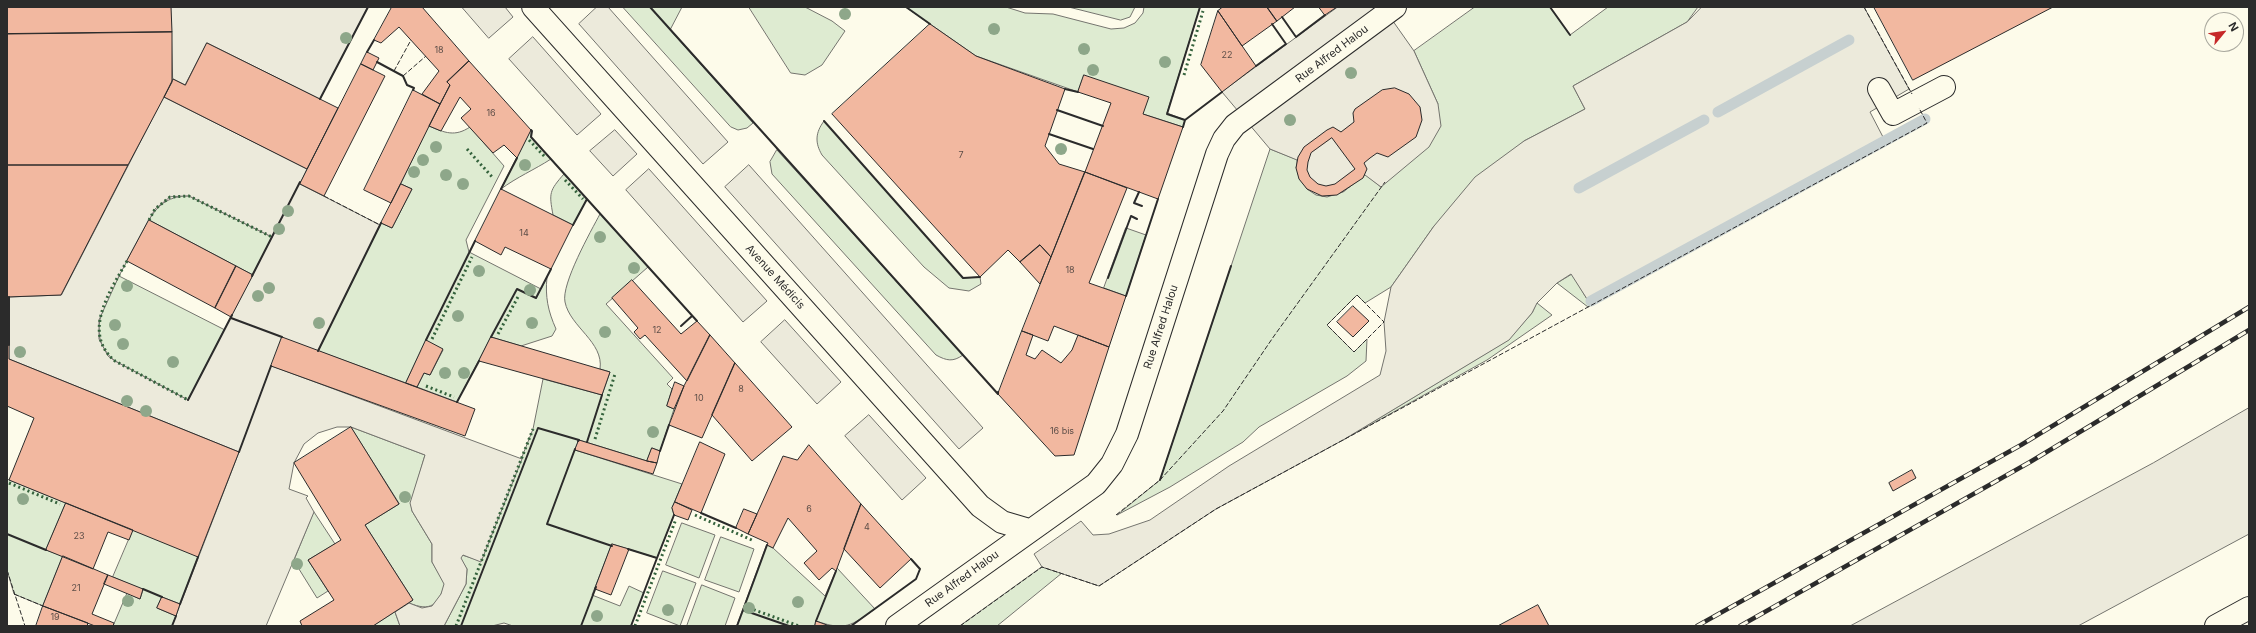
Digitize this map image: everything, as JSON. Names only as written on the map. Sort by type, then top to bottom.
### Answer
[{"type":"street","name":"Avenue Médicis","points":[[533,7],[980,506],[1002,522],[1030,530]]},
{"type":"street","name":"Rue Alfred Halou","points":[[897,626],[1096,484],[1112,464],[1127,434],[1217,154],[1224,139],[1235,126],[1395,7]]},
{"type":"street","points":[[1879,89],[1893,114],[1944,87]]},
{"type":"street","points":[[2216,626],[2249,608]]},
{"type":"green space","points":[[623,7],[682,7],[670,30],[753,123],[747,128],[738,130],[731,127]]},
{"type":"green space","points":[[749,7],[805,7],[832,21],[845,31],[822,65],[805,75],[791,73]]},
{"type":"green space","points":[[906,7],[1006,7],[1025,13],[1053,14],[1111,29],[1124,28],[1135,23],[1143,13],[1144,7],[1200,7],[1167,113],[1185,120],[1183,127],[1143,114],[1084,76],[1078,92],[976,56]]},
{"type":"green space","points":[[1069,7],[1135,7],[1130,17],[1121,20]]},
{"type":"green space","points":[[1475,7],[1550,7],[1570,35],[1608,7],[1698,7],[1687,22],[1573,86],[1585,109],[1524,141],[1434,226],[1391,287],[1365,303],[1357,295],[1327,325],[1354,352],[1367,339],[1366,361],[1347,376],[1259,427],[1243,442],[1170,487],[1117,515],[1160,480],[1270,149],[1298,160],[1296,168],[1343,192],[1365,174],[1381,187],[1438,104],[1414,51]]},
{"type":"green space","points":[[1923,116],[1927,123],[1588,307],[1557,283],[1572,274],[1587,299]]},
{"type":"green space","points":[[824,121],[963,278],[980,277],[981,284],[969,291],[949,288],[924,267],[822,155],[818,146],[817,138],[821,125]]},
{"type":"green space","points":[[429,126],[440,131],[450,133],[460,132],[470,127],[504,166],[466,240],[469,252],[541,289],[547,277],[546,291],[548,304],[556,329],[552,336],[521,346],[491,337],[457,402],[417,387],[424,373],[430,375],[443,350],[426,341],[406,383],[318,351],[381,223],[392,228],[412,189],[401,184]]},
{"type":"green space","points":[[531,130],[531,137],[551,159],[501,189]]},
{"type":"green space","points":[[777,150],[963,355],[956,359],[950,360],[943,359],[936,355],[772,174],[770,162]]},
{"type":"green space","points":[[564,174],[587,199],[573,225],[553,215],[551,193],[555,184]]},
{"type":"green space","points":[[189,196],[272,237],[253,275],[149,220],[161,205],[171,199]]},
{"type":"green space","points":[[600,214],[648,267],[606,304],[673,378],[667,384],[672,389],[667,406],[674,409],[660,451],[652,448],[647,461],[579,440],[575,450],[682,484],[672,508],[674,515],[657,558],[612,544],[592,595],[620,606],[629,586],[644,593],[631,626],[513,626],[504,623],[492,626],[444,626],[466,584],[467,569],[460,558],[462,555],[481,561],[533,429],[543,379],[602,395],[610,372],[600,369],[600,359],[597,351],[573,319],[565,302],[565,294],[572,271]]},
{"type":"green space","points":[[1126,228],[1146,235],[1126,296],[1104,288]]},
{"type":"green space","points":[[119,276],[225,330],[188,400],[115,361],[106,351],[101,341],[99,330],[100,319],[103,308]]},
{"type":"green space","points":[[1537,303],[1552,315],[1487,360],[1343,440],[1508,340],[1532,313]]},
{"type":"green space","points":[[351,427],[425,455],[411,503],[412,511],[432,544],[432,562],[445,584],[440,597],[433,605],[423,607],[409,603],[413,600],[365,525],[399,504]]},
{"type":"green space","points":[[7,479],[66,503],[46,550],[63,556],[43,606],[14,594],[7,570]]},
{"type":"green space","points":[[314,512],[335,544],[308,560],[328,591],[317,598],[294,561]]},
{"type":"green space","points":[[682,523],[715,535],[699,578],[666,565]]},
{"type":"green space","points":[[133,530],[199,554],[180,604],[162,597],[157,608],[176,616],[172,626],[113,626],[127,593],[140,599],[143,590],[113,577]]},
{"type":"green space","points":[[721,537],[754,549],[739,592],[705,580]]},
{"type":"green space","points":[[767,545],[773,548],[825,596],[837,568],[875,609],[853,623],[841,626],[834,626],[816,621],[815,626],[737,626]]},
{"type":"green space","points":[[1042,567],[1062,573],[997,626],[960,626]]},
{"type":"green space","points":[[663,571],[696,583],[680,626],[647,613]]},
{"type":"green space","points":[[702,585],[735,598],[725,626],[687,626]]},
{"type":"green space","points":[[395,612],[400,626],[373,626]]},
{"type":"shaded area","points":[[171,7],[368,7],[320,99],[207,43],[185,85],[173,79]]},
{"type":"shaded area","points":[[462,7],[505,7],[513,17],[489,38]]},
{"type":"shaded area","points":[[597,7],[608,7],[728,142],[703,164],[579,24]]},
{"type":"shaded area","points":[[1338,7],[1383,7],[1414,51],[1438,104],[1441,126],[1429,147],[1381,187],[1365,175],[1343,192],[1327,197],[1316,195],[1307,189],[1298,174],[1297,160],[1270,149],[1222,92]]},
{"type":"shaded area","points":[[1702,7],[1864,7],[1909,89],[1870,112],[1883,137],[1587,299],[1571,274],[1557,283],[1537,303],[1532,313],[1509,340],[1343,440],[1216,509],[1099,586],[1042,567],[1034,554],[1081,521],[1093,535],[1109,534],[1150,520],[1229,466],[1380,375],[1386,351],[1384,322],[1391,287],[1434,226],[1475,177],[1524,141],[1585,109],[1573,86],[1687,22]]},
{"type":"shaded area","points":[[533,37],[601,114],[577,135],[509,59]]},
{"type":"shaded area","points":[[164,97],[307,169],[300,184],[380,225],[318,351],[282,338],[272,366],[522,459],[481,562],[463,555],[461,558],[467,569],[466,584],[444,626],[400,626],[395,612],[409,603],[422,608],[432,606],[441,594],[444,584],[432,562],[432,544],[412,511],[410,503],[425,455],[351,427],[337,427],[318,433],[304,444],[294,463],[289,489],[308,496],[306,498],[314,512],[266,626],[172,626],[239,452],[9,359],[9,297],[61,295]],"holes":[[[189,196],[272,237],[188,400],[108,356],[99,339],[99,320],[119,276],[155,209],[170,197]]]},
{"type":"shaded area","points":[[615,130],[637,154],[613,176],[590,151]]},
{"type":"shaded area","points":[[749,165],[983,428],[959,449],[725,187]]},
{"type":"shaded area","points":[[649,169],[767,301],[743,322],[626,190]]},
{"type":"shaded area","points":[[785,320],[841,382],[817,404],[761,342]]},
{"type":"shaded area","points":[[2249,408],[2249,534],[2078,626],[1850,626],[2153,463]]},
{"type":"shaded area","points":[[869,415],[926,478],[902,500],[845,436]]},
{"type":"building","points":[[7,7],[171,7],[172,32],[7,34]]},
{"type":"building","points":[[392,7],[422,7],[469,61],[447,82],[450,85],[440,104],[422,94],[439,71],[399,27],[381,43],[374,40]]},
{"type":"building","points":[[1223,7],[1267,7],[1277,21],[1242,46],[1218,11]]},
{"type":"building","points":[[1267,7],[1295,7],[1277,21]]},
{"type":"building","points":[[1319,7],[1337,7],[1325,15]]},
{"type":"building","points":[[1874,7],[2053,7],[1913,80]]},
{"type":"building","points":[[1218,11],[1256,66],[1222,92],[1201,65]]},
{"type":"building","points":[[930,24],[976,56],[1065,89],[1045,146],[1059,164],[1085,172],[1051,257],[1040,245],[1020,262],[1008,250],[980,277],[832,114]]},
{"type":"building","points":[[172,32],[172,82],[128,165],[7,165],[7,34]]},
{"type":"building","points":[[207,43],[338,108],[307,169],[164,97],[173,79],[185,85]]},
{"type":"building","points":[[367,52],[379,58],[373,70],[361,64]]},
{"type":"building","points":[[469,61],[531,130],[517,158],[504,145],[493,153],[461,118],[471,109],[460,97],[441,131],[429,126],[450,85],[447,82]]},
{"type":"building","points":[[361,64],[385,76],[324,196],[300,184]]},
{"type":"building","points":[[1084,75],[1149,97],[1143,114],[1183,127],[1158,199],[1085,172],[1111,103],[1078,92]]},
{"type":"building","points":[[1395,88],[1409,94],[1420,107],[1422,120],[1416,137],[1388,157],[1377,153],[1370,158],[1364,163],[1367,169],[1363,178],[1337,195],[1322,196],[1307,189],[1299,179],[1296,168],[1298,157],[1304,147],[1333,127],[1341,132],[1354,122],[1353,113],[1355,109],[1382,90]],"holes":[[[1332,138],[1355,169],[1335,184],[1326,186],[1318,184],[1310,177],[1307,170],[1311,153]]]},
{"type":"building","points":[[413,90],[440,104],[391,203],[364,190]]},
{"type":"building","points":[[7,165],[128,165],[61,295],[7,297]]},
{"type":"building","points":[[1085,172],[1127,188],[1089,283],[1126,296],[1109,347],[1054,326],[1048,341],[1022,331]]},
{"type":"building","points":[[401,184],[412,189],[392,228],[381,223]]},
{"type":"building","points":[[501,189],[573,225],[551,269],[505,247],[501,255],[475,241]]},
{"type":"building","points":[[149,220],[236,266],[215,308],[127,261]]},
{"type":"building","points":[[1040,245],[1051,257],[1040,284],[1020,262]]},
{"type":"building","points":[[236,266],[253,275],[231,317],[215,308]]},
{"type":"building","points":[[632,280],[681,334],[697,321],[710,335],[687,381],[645,335],[640,339],[634,332],[638,328],[612,298]]},
{"type":"building","points":[[1353,306],[1369,321],[1353,337],[1337,322]]},
{"type":"building","points":[[1022,331],[1033,335],[1026,355],[1035,359],[1042,350],[1061,363],[1072,350],[1078,335],[1109,347],[1074,455],[1055,456],[998,394]]},
{"type":"building","points":[[710,335],[735,363],[702,438],[669,425],[684,386]]},
{"type":"building","points":[[282,337],[475,409],[465,436],[271,366]]},
{"type":"building","points":[[491,337],[610,372],[602,395],[479,361]]},
{"type":"building","points":[[426,340],[443,349],[430,375],[424,373],[417,387],[406,383]]},
{"type":"building","points":[[7,345],[9,345],[9,359],[239,452],[198,557],[9,480],[34,418],[7,406]]},
{"type":"building","points":[[735,363],[792,427],[752,461],[712,415]]},
{"type":"building","points":[[675,382],[684,386],[674,409],[667,406]]},
{"type":"building","points":[[351,427],[399,504],[365,525],[413,600],[373,626],[302,626],[300,621],[334,600],[308,560],[341,540],[294,463]]},
{"type":"building","points":[[579,440],[657,463],[653,474],[575,450]]},
{"type":"building","points":[[700,442],[725,454],[701,513],[675,502]]},
{"type":"building","points":[[809,445],[861,504],[836,571],[832,568],[819,580],[804,563],[817,551],[788,518],[773,548],[767,545],[768,543],[748,534],[783,456],[797,460]]},
{"type":"building","points":[[652,448],[660,451],[657,463],[647,461]]},
{"type":"building","points":[[1912,470],[1916,478],[1893,491],[1889,483]]},
{"type":"building","points":[[675,502],[692,510],[688,520],[674,515],[672,508]]},
{"type":"building","points":[[66,503],[133,530],[129,540],[108,532],[93,569],[46,550]]},
{"type":"building","points":[[861,504],[911,559],[880,588],[844,549]]},
{"type":"building","points":[[744,509],[757,514],[748,534],[736,528]]},
{"type":"building","points":[[612,544],[629,549],[611,595],[595,589]]},
{"type":"building","points":[[63,556],[108,575],[92,614],[114,623],[113,626],[95,626],[43,606]]},
{"type":"building","points":[[108,575],[143,589],[140,599],[104,584]]},
{"type":"building","points":[[162,597],[180,604],[176,616],[157,608]]},
{"type":"building","points":[[1538,605],[1549,626],[1498,626]]},
{"type":"building","points":[[43,606],[88,623],[87,626],[36,626]]},
{"type":"building","points":[[816,621],[827,625],[827,626],[815,626]]},
{"type":"waterway","points":[[1718,112],[1849,40]]},
{"type":"waterway","points":[[1591,301],[1925,119]]},
{"type":"waterway","points":[[1579,188],[1704,120]]},
{"type":"railway","points":[[1697,626],[2021,445],[2249,307]]},
{"type":"railway","points":[[1740,626],[2030,462],[2249,330]]},
{"type":"hedge","points":[[1184,75],[1203,11]]},
{"type":"hedge","points":[[529,140],[546,158]]},
{"type":"hedge","points":[[467,149],[493,178]]},
{"type":"hedge","points":[[565,180],[583,199]]},
{"type":"hedge","points":[[149,220],[155,209],[170,197],[189,196],[272,237]]},
{"type":"hedge","points":[[432,339],[472,257]]},
{"type":"hedge","points":[[127,261],[113,285],[102,312],[99,325],[100,338],[105,350],[115,361],[188,400]]},
{"type":"hedge","points":[[498,334],[519,295]]},
{"type":"hedge","points":[[595,439],[615,374]]},
{"type":"hedge","points":[[426,386],[454,397]]},
{"type":"hedge","points":[[456,626],[533,429]]},
{"type":"hedge","points":[[9,483],[60,504]]},
{"type":"hedge","points":[[695,515],[754,541]]},
{"type":"hedge","points":[[635,626],[676,519]]},
{"type":"hedge","points":[[749,608],[799,626]]},
{"type":"fence","points":[[1864,7],[1912,94]]},
{"type":"fence","points":[[394,71],[411,40]]},
{"type":"fence","points":[[403,76],[426,56]]},
{"type":"fence","points":[[960,626],[1042,567],[1099,586],[1216,509],[1927,123],[1919,108]]},
{"type":"fence","points":[[1116,515],[1160,480],[1223,411],[1274,336],[1385,182]]},
{"type":"fence","points":[[324,196],[380,225]]},
{"type":"fence","points":[[1357,295],[1384,322],[1354,352],[1327,325],[1357,295]]},
{"type":"fence","points":[[7,570],[25,626]]},
{"type":"fence","points":[[14,594],[43,606]]},
{"type":"wall","points":[[320,99],[368,7]]},
{"type":"wall","points":[[650,7],[998,394],[998,392]]},
{"type":"wall","points":[[906,7],[930,24]]},
{"type":"wall","points":[[1183,127],[1185,120],[1167,114],[1200,7]]},
{"type":"wall","points":[[1550,7],[1570,35]]},
{"type":"wall","points":[[1282,17],[1296,37],[1325,15]]},
{"type":"wall","points":[[1256,66],[1286,44],[1272,24]]},
{"type":"wall","points":[[367,52],[374,40]]},
{"type":"wall","points":[[377,62],[403,76],[407,85],[414,88],[413,90]]},
{"type":"wall","points":[[1065,89],[1078,92]]},
{"type":"wall","points":[[1185,120],[1222,92]]},
{"type":"wall","points":[[1057,110],[1103,126]]},
{"type":"wall","points":[[824,121],[963,278],[980,277]]},
{"type":"wall","points":[[531,130],[531,137],[697,321]]},
{"type":"wall","points":[[1049,134],[1093,149]]},
{"type":"wall","points":[[501,189],[517,158]]},
{"type":"wall","points":[[252,276],[300,182]]},
{"type":"wall","points":[[1139,192],[1134,203],[1142,206]]},
{"type":"wall","points":[[573,225],[587,199]]},
{"type":"wall","points":[[1126,296],[1158,199]]},
{"type":"wall","points":[[1108,278],[1131,216],[1137,219]]},
{"type":"wall","points":[[318,351],[381,223]]},
{"type":"wall","points":[[426,340],[475,241]]},
{"type":"wall","points":[[1160,480],[1231,266]]},
{"type":"wall","points":[[491,337],[517,289],[536,298],[551,269]]},
{"type":"wall","points":[[9,297],[9,345]]},
{"type":"wall","points":[[188,400],[232,315]]},
{"type":"wall","points":[[681,326],[692,316]]},
{"type":"wall","points":[[231,318],[282,337]]},
{"type":"wall","points":[[457,402],[479,361]]},
{"type":"wall","points":[[239,452],[271,366]]},
{"type":"wall","points":[[587,442],[602,395]]},
{"type":"wall","points":[[660,451],[669,425]]},
{"type":"wall","points":[[461,626],[538,428],[579,440],[578,441]]},
{"type":"wall","points":[[575,449],[547,524],[612,546]]},
{"type":"wall","points":[[701,513],[736,528]]},
{"type":"wall","points":[[657,558],[674,515]]},
{"type":"wall","points":[[7,534],[46,550]]},
{"type":"wall","points":[[767,545],[743,610],[789,626]]},
{"type":"wall","points":[[628,549],[657,558],[631,626]]},
{"type":"wall","points":[[180,604],[198,557]]},
{"type":"wall","points":[[851,626],[916,579],[920,569],[911,559]]},
{"type":"wall","points":[[816,621],[836,571]]},
{"type":"wall","points":[[581,626],[596,587]]},
{"type":"wall","points":[[143,589],[162,597]]},
{"type":"wall","points":[[737,626],[743,610]]},
{"type":"wall","points":[[172,626],[176,616]]}]
